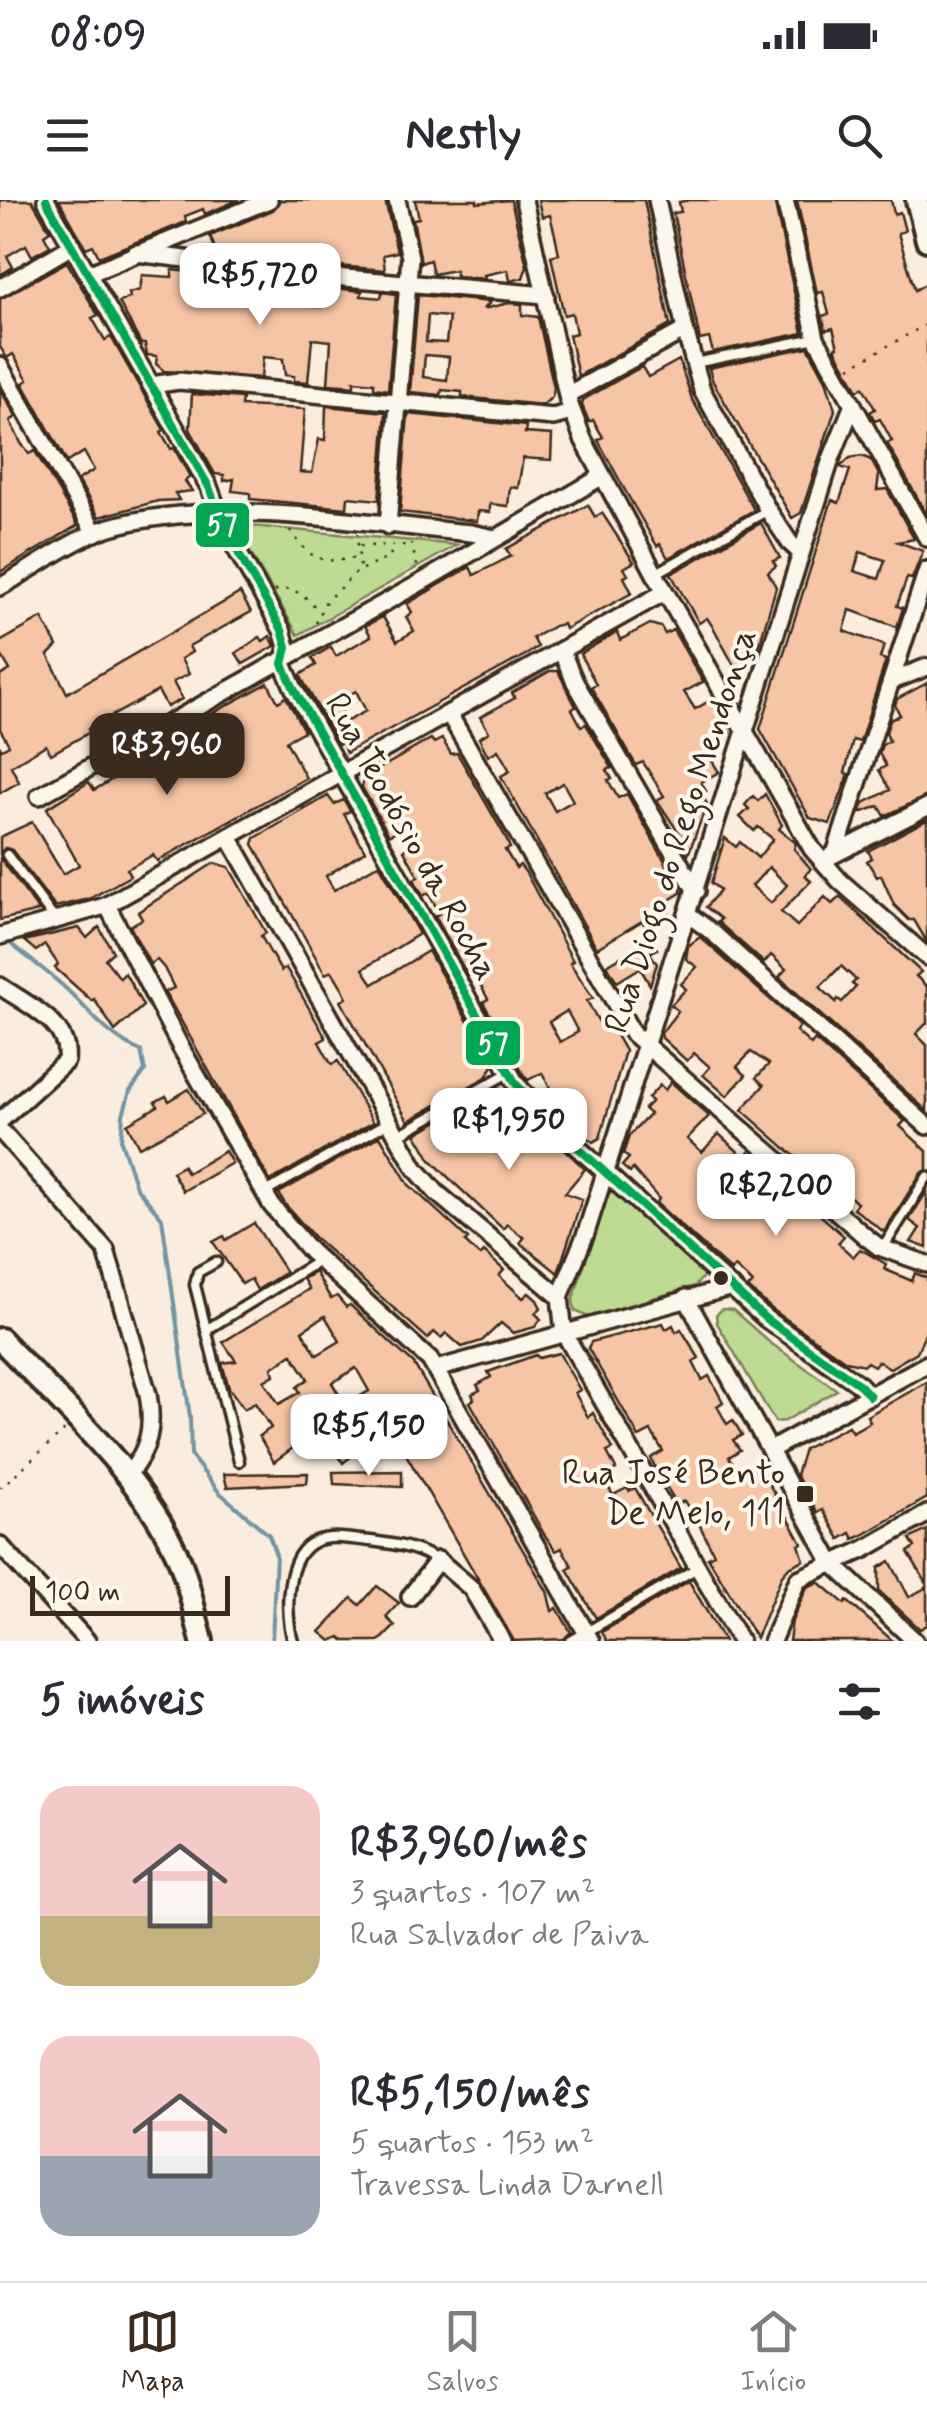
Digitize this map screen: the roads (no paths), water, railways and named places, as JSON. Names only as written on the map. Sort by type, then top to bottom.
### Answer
[{"type":"main road","points":[[917,200],[927,240]]},
{"type":"main road","points":[[0,1339],[127,1476],[175,1549],[202,1641]]},
{"type":"street","name":"Rua Teodósio da Rocha","points":[[46,200],[209,487],[219,514],[282,630],[287,647],[284,660],[294,689],[508,1073],[528,1100],[732,1287],[778,1328],[848,1376],[870,1396]]},
{"type":"street","points":[[88,274],[268,200]]},
{"type":"street","points":[[388,526],[410,257],[398,200]]},
{"type":"street","points":[[524,200],[567,395],[601,477],[812,849],[830,857],[924,950]]},
{"type":"street","points":[[657,200],[702,390],[768,510],[790,543],[802,553]]},
{"type":"street","points":[[785,200],[816,338],[927,538]]},
{"type":"street","points":[[0,288],[72,246]]},
{"type":"street","points":[[136,253],[332,277],[546,295]]},
{"type":"street","points":[[567,395],[685,330]]},
{"type":"street","points":[[0,366],[94,534]]},
{"type":"street","points":[[152,385],[179,381],[553,417],[572,412]]},
{"type":"street","name":"Rua Diogo do Rego Mendonça","points":[[564,1333],[560,1297],[586,1232],[831,459],[852,407]]},
{"type":"street","points":[[39,796],[601,477]]},
{"type":"street","points":[[0,587],[94,534],[172,514],[280,516],[495,538]]},
{"type":"street","points":[[830,857],[927,570]]},
{"type":"street","points":[[1,936],[106,905],[664,592]]},
{"type":"street","points":[[561,650],[575,682],[696,891]]},
{"type":"street","points":[[892,681],[927,667]]},
{"type":"street","points":[[449,714],[633,1034],[883,1248],[927,1264]]},
{"type":"street","points":[[830,857],[927,807]]},
{"type":"street","points":[[229,837],[416,1170],[437,1194],[560,1297]]},
{"type":"street","points":[[106,905],[173,1032],[280,1218],[436,1369],[588,1637]]},
{"type":"street","points":[[689,915],[927,1126]]},
{"type":"street","points":[[0,986],[58,1027],[66,1044],[66,1061],[0,1121]]},
{"type":"street","points":[[0,1130],[106,1250],[151,1416],[147,1448],[127,1476]]},
{"type":"street","points":[[436,1369],[732,1287]]},
{"type":"street","points":[[686,1298],[832,1563],[915,1641]]},
{"type":"street","points":[[564,1333],[740,1641]]},
{"type":"street","points":[[770,1450],[927,1364]]},
{"type":"street","points":[[772,1641],[798,1579],[927,1514]]},
{"type":"street","points":[[0,1544],[87,1641]]},
{"type":"street","points":[[410,1596],[438,1560],[471,1588],[502,1641]]},
{"type":"lane","points":[[694,363],[816,338]]},
{"type":"lane","points":[[655,574],[768,510]]},
{"type":"lane","points":[[7,854],[55,920]]},
{"type":"lane","points":[[264,1193],[508,1073]]},
{"type":"lane","points":[[883,1248],[927,1177]]},
{"type":"lane","points":[[206,1330],[320,1260]]},
{"type":"lane","points":[[216,1262],[195,1278],[239,1461]]},
{"type":"lane","points":[[293,1641],[288,1616],[292,1577],[302,1552],[314,1542],[332,1538],[404,1545],[438,1560]]},
{"type":"lane","points":[[570,1641],[588,1637],[697,1568]]},
{"type":"waterway","points":[[6,940],[62,985],[108,1030],[141,1051],[145,1071],[130,1091],[121,1141],[136,1187],[162,1218],[190,1417],[191,1456],[219,1492],[269,1535],[276,1555],[272,1641]]},
{"type":"place","name":"Rua José Bento De Melo, 111","points":[[805,1494]]}]
